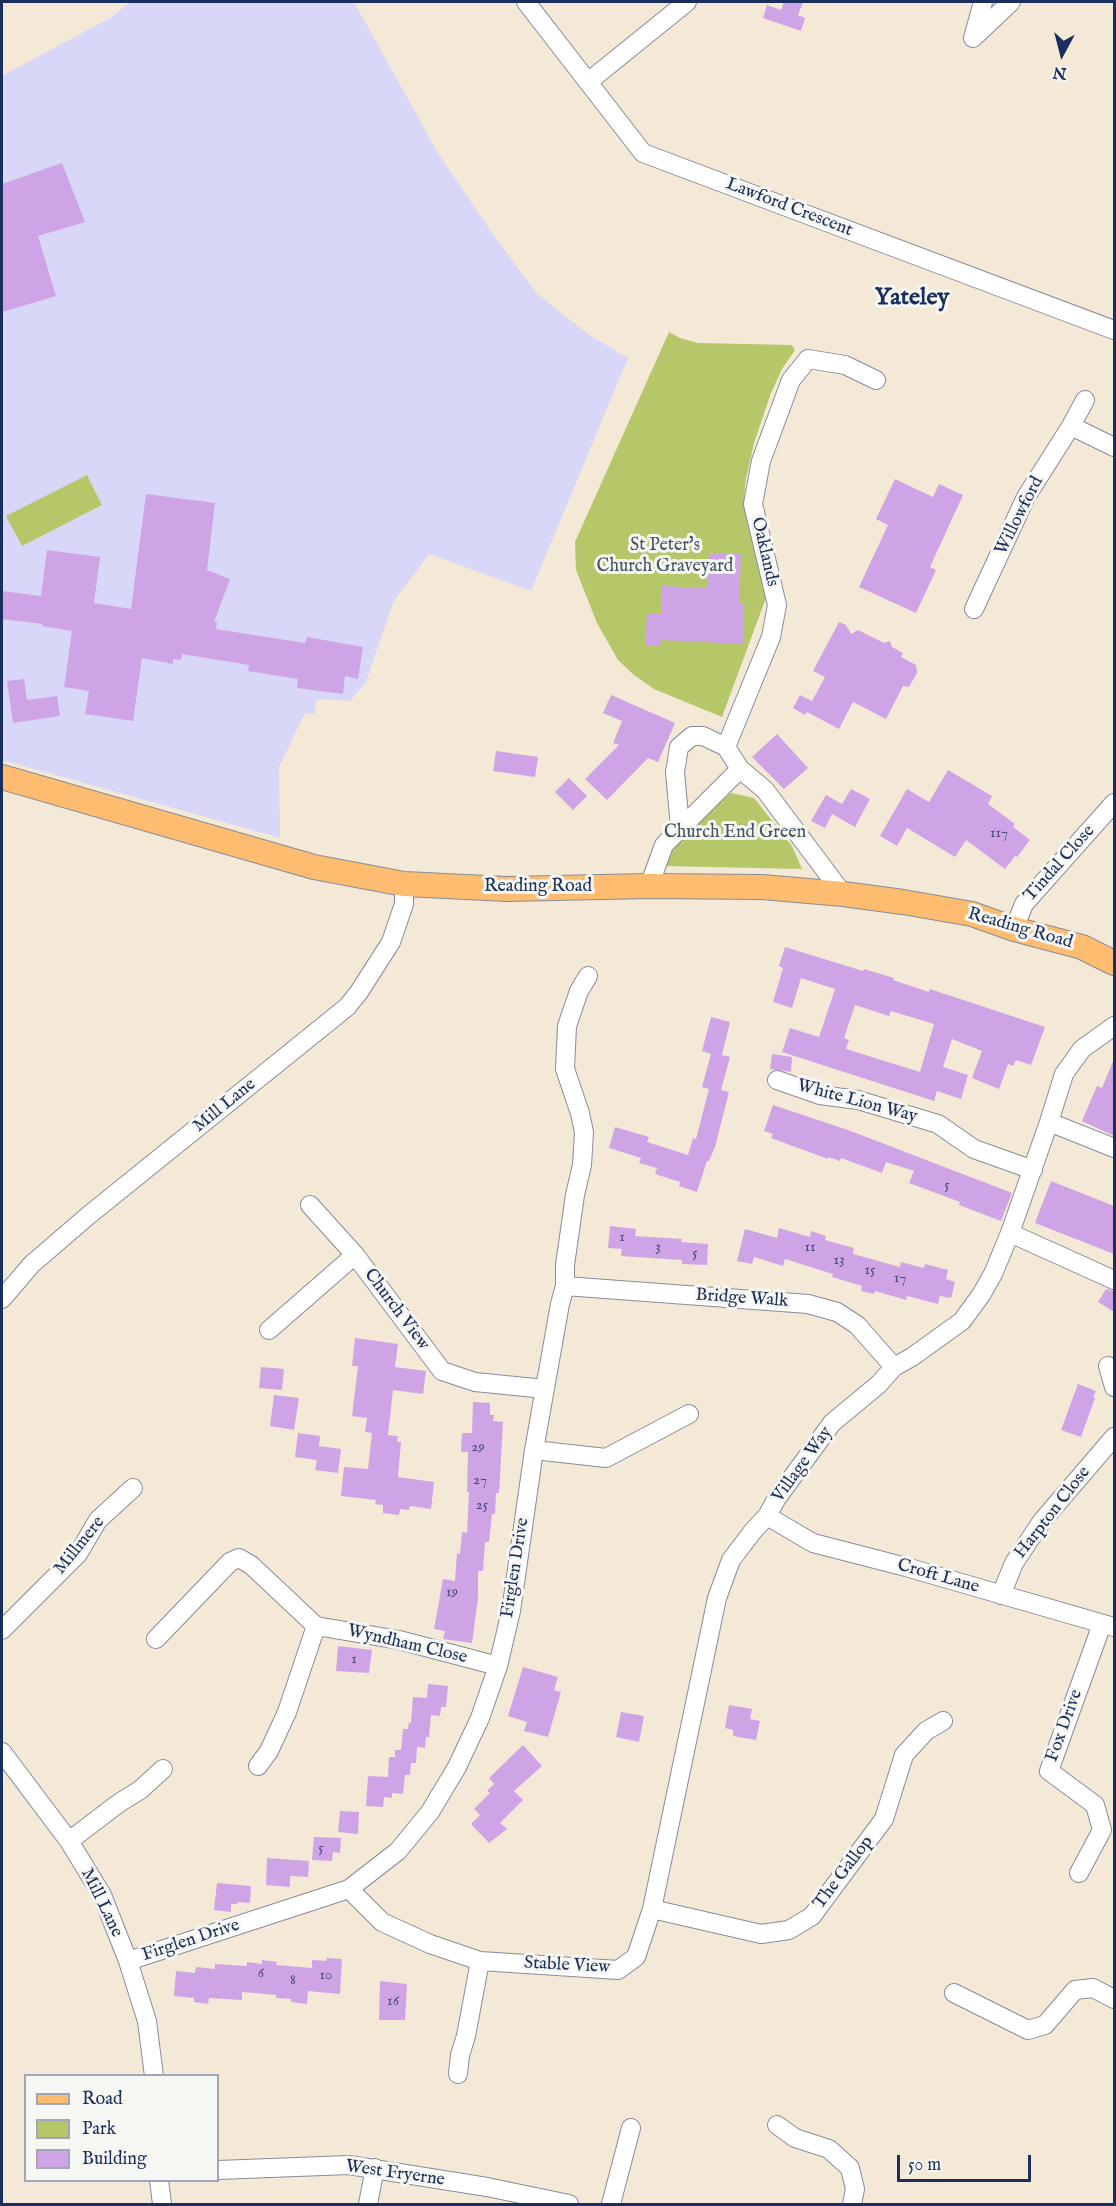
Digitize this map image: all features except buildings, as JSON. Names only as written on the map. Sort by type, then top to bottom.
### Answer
[{"type":"main road","name":"Reading Road","points":[[2,777],[314,867],[404,884],[507,889],[649,886],[762,887],[843,894],[958,911],[1082,947],[1114,963]]},
{"type":"main road","name":"Reading Road","points":[[1082,947],[1114,947]]},
{"type":"street","name":"Lawford Crescent","points":[[526,2],[643,153],[1114,330]]},
{"type":"street","points":[[588,82],[687,2]]},
{"type":"street","points":[[983,2],[973,38],[1011,2]]},
{"type":"street","name":"Oaklands","points":[[726,747],[771,637],[777,605],[753,504],[761,461],[792,380],[808,359],[845,365],[876,380]]},
{"type":"street","name":"Willowford","points":[[974,609],[1026,497],[1085,400]]},
{"type":"street","points":[[1071,426],[1114,447]]},
{"type":"street","points":[[680,827],[675,772],[679,747],[692,735],[703,736],[726,747],[740,770],[765,790],[843,894]]},
{"type":"street","points":[[649,886],[664,845],[740,770]]},
{"type":"street","name":"Tindal Close","points":[[1014,929],[1024,904],[1114,803]]},
{"type":"street","name":"Mill Lane","points":[[2,1299],[32,1264],[347,1007],[391,942],[404,904],[404,884]]},
{"type":"street","name":"Firglen Drive","points":[[128,1961],[349,1889],[398,1851],[430,1812],[457,1767],[480,1718],[498,1666],[511,1611],[534,1450],[565,1286],[565,1265],[575,1195],[582,1165],[584,1132],[565,1069],[567,1026],[579,991],[588,976]]},
{"type":"street","name":"Village Way","points":[[652,1909],[717,1598],[731,1560],[767,1516],[777,1498],[832,1423],[879,1384],[894,1368],[962,1321],[993,1274],[1011,1233],[1050,1122],[1064,1074],[1082,1049],[1113,1026]]},
{"type":"street","name":"White Lion Way","points":[[777,1080],[820,1095],[858,1100],[938,1124],[974,1149],[1033,1170]]},
{"type":"street","points":[[1050,1122],[1114,1148]]},
{"type":"street","points":[[310,1205],[355,1255]]},
{"type":"street","points":[[1011,1233],[1114,1280]]},
{"type":"street","name":"Church View","points":[[269,1330],[355,1255],[442,1371],[475,1383],[545,1389]]},
{"type":"street","name":"Bridge Walk","points":[[565,1286],[808,1304],[837,1312],[857,1325],[894,1368]]},
{"type":"street","points":[[1108,1366],[1114,1386]]},
{"type":"street","points":[[534,1450],[606,1458],[689,1414]]},
{"type":"street","name":"Harpton Close","points":[[1001,1595],[1014,1563],[1042,1521],[1114,1437]]},
{"type":"street","name":"Millmere","points":[[2,1629],[78,1554],[98,1520],[133,1488]]},
{"type":"street","name":"Croft Lane","points":[[767,1516],[813,1544],[906,1566],[1108,1626]]},
{"type":"street","points":[[156,1639],[230,1562],[239,1558],[251,1565],[316,1626],[287,1712],[269,1751],[258,1766]]},
{"type":"street","name":"Wyndham Close","points":[[316,1626],[399,1640],[498,1666]]},
{"type":"street","name":"Fox Drive","points":[[1079,1873],[1102,1830],[1095,1805],[1049,1771],[1108,1626]]},
{"type":"street","name":"The Gallop","points":[[652,1909],[761,1934],[789,1930],[812,1916],[884,1819],[904,1755],[926,1731],[943,1721]]},
{"type":"street","name":"Mill Lane","points":[[2,1752],[69,1841],[102,1895],[128,1961],[147,2021],[154,2074]]},
{"type":"street","points":[[69,1841],[140,1790],[163,1769]]},
{"type":"street","name":"Stable View","points":[[349,1889],[382,1922],[430,1944],[480,1961],[618,1970],[636,1957],[652,1909]]},
{"type":"street","points":[[458,2074],[480,1961]]},
{"type":"street","points":[[954,1993],[1028,2030],[1045,2025],[1075,1990],[1093,1988],[1114,1999]]},
{"type":"street","points":[[777,2125],[795,2138],[829,2149],[850,2168],[855,2189],[852,2205]]},
{"type":"street","points":[[611,2205],[631,2128]]},
{"type":"street","name":"West Fryerne","points":[[219,2170],[349,2165],[487,2187],[569,2205]]},
{"type":"street","points":[[368,2205],[375,2168]]},
{"type":"street","points":[[159,2182],[162,2205]]},
{"type":"shaded area","points":[[130,2],[354,2],[438,153],[537,294],[591,336],[628,358],[531,591],[429,554],[393,602],[366,682],[350,701],[317,699],[314,714],[305,713],[279,767],[280,838],[2,760],[2,76],[112,17]]},
{"type":"green space","name":"St Peter's Church Graveyard","points":[[669,332],[698,343],[792,345],[795,350],[782,369],[771,393],[754,443],[746,479],[744,498],[746,517],[767,595],[722,717],[654,689],[618,660],[597,623],[576,570],[575,542]]},
{"type":"green space","points":[[87,475],[102,505],[22,546],[6,516]]},
{"type":"green space","name":"Church End Green","points":[[731,793],[754,798],[792,846],[802,869],[663,866],[665,856],[703,814]]},
{"type":"district","name":"Yateley","points":[[912,299]]}]
